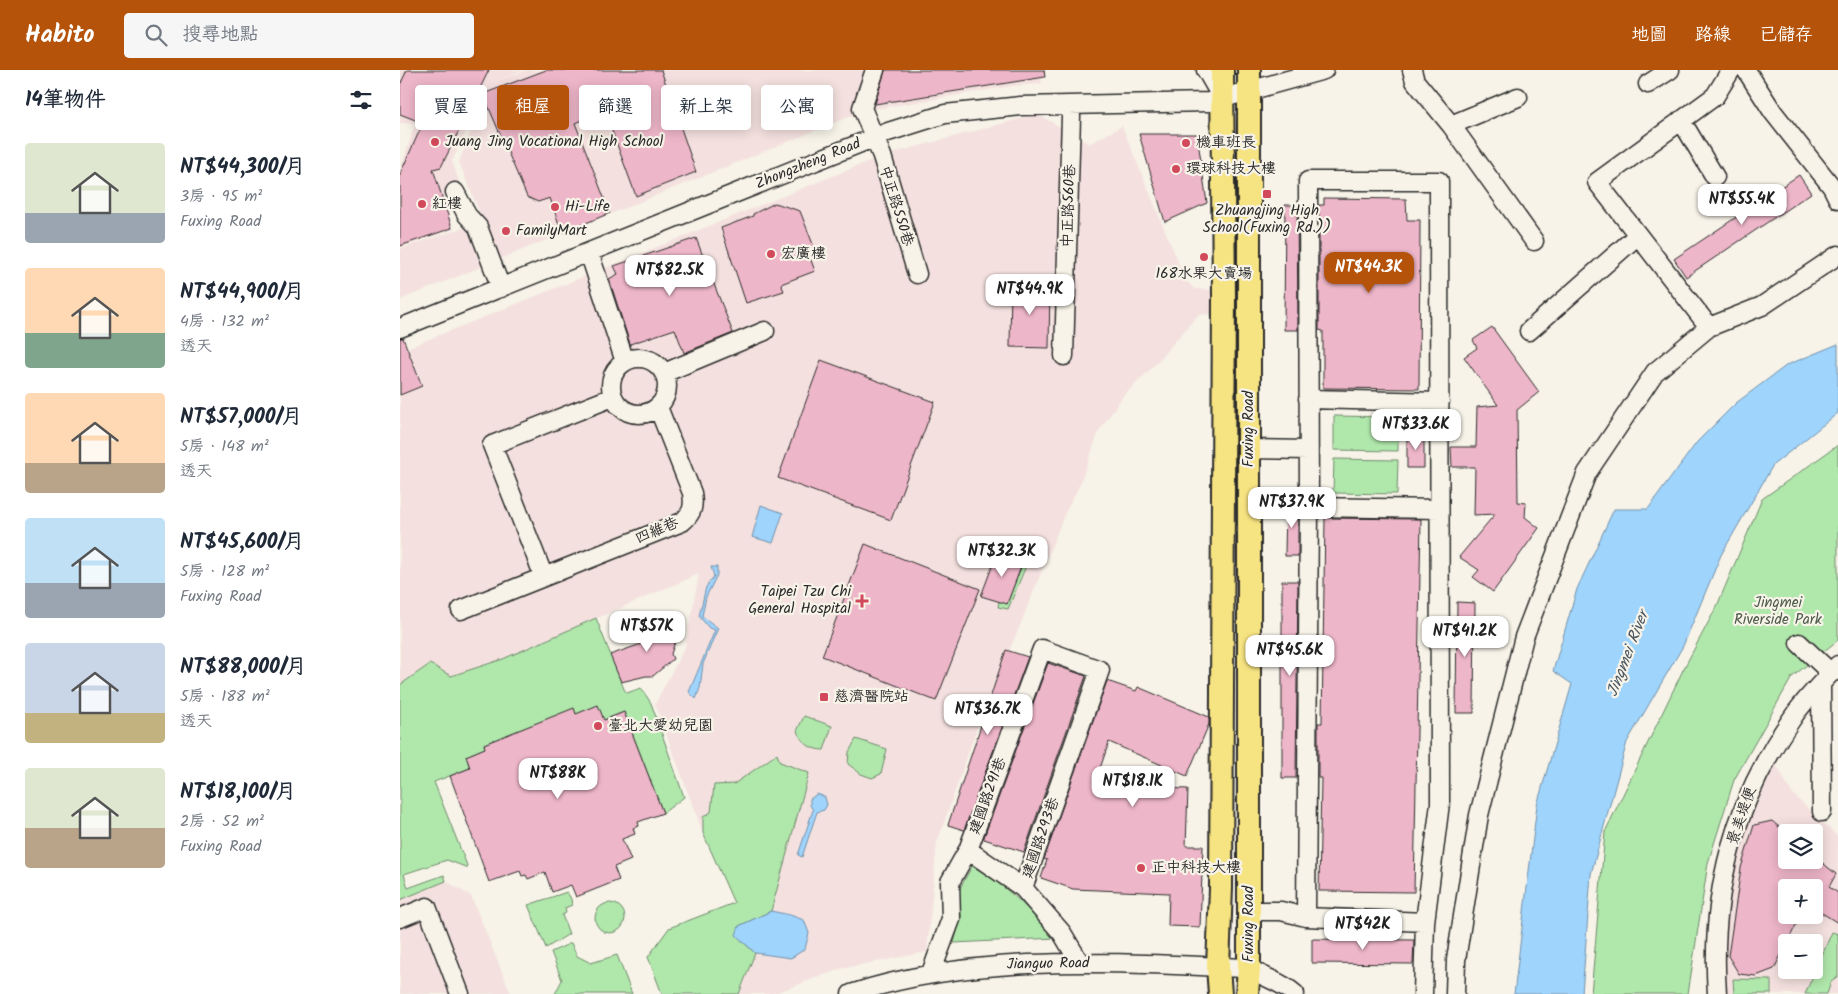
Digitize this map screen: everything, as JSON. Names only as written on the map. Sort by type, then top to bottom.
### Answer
[{"type":"main road","name":"Fuxing Road","points":[[1220,994],[1218,967],[1221,868],[1224,315],[1222,70]]},
{"type":"main road","name":"Fuxing Road","points":[[1247,994],[1249,968],[1249,76]]},
{"type":"street","name":"中正路550巷","points":[[875,70],[862,108],[882,156],[917,274]]},
{"type":"street","points":[[1206,70],[1222,98]]},
{"type":"street","name":"Zhongzheng Road","points":[[400,328],[874,138],[945,114],[1021,106],[1209,102],[1222,98],[1249,76],[1324,70]]},
{"type":"street","points":[[1412,70],[1416,81],[1451,125],[1534,241]]},
{"type":"street","points":[[1648,84],[1670,70]]},
{"type":"street","points":[[1709,327],[1597,182],[1715,96],[1731,70]]},
{"type":"street","points":[[1746,70],[1773,112],[1832,187],[1838,199]]},
{"type":"street","points":[[1451,125],[1518,97]]},
{"type":"street","name":"中正路560巷","points":[[1064,356],[1071,116]]},
{"type":"street","points":[[1681,120],[1715,177]]},
{"type":"street","points":[[1306,916],[1309,507],[1308,181],[1439,181],[1440,803],[1425,922],[1423,994]]},
{"type":"street","points":[[455,192],[462,207],[478,227],[501,288]]},
{"type":"street","points":[[1529,332],[1638,235]]},
{"type":"street","points":[[589,252],[625,362]]},
{"type":"street","points":[[1455,994],[1456,960],[1479,815],[1524,637],[1587,473],[1655,372],[1709,327],[1762,306],[1838,255]]},
{"type":"street","points":[[664,373],[765,331]]},
{"type":"street","points":[[642,358],[651,361],[664,373],[667,391],[664,400],[651,412],[633,414],[618,405],[613,397],[612,381],[619,367],[625,362],[642,358]]},
{"type":"street","points":[[544,576],[492,444],[613,397]]},
{"type":"street","points":[[1308,399],[1440,402]]},
{"type":"street","name":"四維巷","points":[[461,610],[682,522],[689,516],[694,505],[692,493],[658,407]]},
{"type":"street","points":[[1249,449],[1308,450]]},
{"type":"street","points":[[1309,507],[1439,509]]},
{"type":"street","points":[[1799,643],[1832,673],[1822,812]]},
{"type":"street","name":"建國路291巷","points":[[931,973],[951,919],[950,882],[968,850],[1042,649],[1100,670]]},
{"type":"street","name":"建國路293巷","points":[[1080,963],[1062,933],[1023,888],[1100,670]]},
{"type":"street","name":"景美堤便","points":[[1717,994],[1715,959],[1718,911],[1722,877],[1734,837],[1755,780],[1794,716],[1832,673]]},
{"type":"street","points":[[968,850],[1023,888]]},
{"type":"street","points":[[400,918],[427,907],[460,994]]},
{"type":"street","points":[[1249,911],[1281,911],[1306,916],[1425,922]]},
{"type":"street","name":"Jianguo Road","points":[[851,994],[931,973],[1003,965],[1080,963],[1249,968]]},
{"type":"street","points":[[1249,968],[1265,978],[1287,987],[1296,994]]},
{"type":"shaded area","points":[[400,70],[524,70],[493,82],[527,70],[1043,70],[1041,84],[1012,86],[863,111],[833,123],[833,85],[761,85],[761,130],[816,130],[400,300],[400,249],[483,221],[459,162],[471,130],[487,130],[487,88],[489,83],[487,87],[487,85],[415,85],[415,124],[400,123]]},
{"type":"shaded area","points":[[1038,114],[1089,144],[1122,126],[1186,281],[1195,289],[1214,290],[1213,314],[1198,315],[1151,369],[1124,395],[1099,431],[1080,484],[1065,513],[981,716],[937,843],[927,952],[840,969],[773,994],[662,994],[648,957],[669,928],[734,903],[703,833],[655,704],[685,647],[699,574],[503,659],[451,676],[430,664],[400,685],[400,351],[882,156]]},
{"type":"shaded area","points":[[415,124],[415,130],[467,130],[452,161],[462,190],[443,197],[454,229],[400,248],[400,171]]},
{"type":"shaded area","points":[[1773,759],[1792,793],[1838,837],[1838,994],[1724,994],[1722,943],[1734,866],[1747,819]]},
{"type":"shaded area","points":[[446,881],[471,896],[511,994],[400,994],[400,900]]},
{"type":"green space","points":[[1334,416],[1398,417],[1398,451],[1334,450]]},
{"type":"green space","name":"Jingmei Riverside Park","points":[[1838,445],[1838,640],[1792,677],[1734,780],[1708,863],[1688,994],[1591,994],[1605,832],[1683,670],[1717,606],[1762,499]]},
{"type":"green space","points":[[1334,459],[1398,460],[1397,494],[1333,493]]},
{"type":"green space","points":[[1025,552],[1031,554],[1008,609],[998,607],[999,601],[1007,604],[1024,559],[1014,556]]},
{"type":"green space","points":[[596,618],[624,689],[627,693],[641,688],[651,703],[684,797],[663,813],[624,712],[604,720],[576,714],[574,709],[484,744],[485,748],[466,756],[470,768],[434,782],[468,868],[447,860],[404,874],[408,888],[444,875],[446,881],[400,900],[400,685],[430,664],[451,676],[503,659]]},
{"type":"green space","points":[[804,716],[832,726],[824,750],[811,747],[799,735],[797,731]]},
{"type":"green space","points":[[856,739],[887,749],[881,774],[872,778],[861,774],[848,764],[849,752]]},
{"type":"green space","points":[[777,754],[780,762],[809,773],[771,911],[739,926],[737,936],[755,953],[739,994],[662,994],[648,957],[669,928],[734,903],[703,833],[703,817],[711,812],[714,785],[734,784]]},
{"type":"green space","points":[[972,866],[1006,889],[1056,938],[954,943],[961,916],[959,890]]},
{"type":"green space","points":[[567,892],[572,905],[565,908],[566,913],[562,915],[569,934],[546,948],[528,905]]},
{"type":"green space","points":[[610,903],[621,907],[625,918],[621,929],[610,933],[599,929],[595,918],[599,907]]},
{"type":"green space","points":[[1832,932],[1838,934],[1838,977],[1831,982],[1827,994],[1805,994],[1812,979],[1823,979],[1823,953]]},
{"type":"green space","points":[[571,943],[577,956],[591,963],[617,955],[632,994],[555,994],[562,980],[551,952]]},
{"type":"green space","points":[[1733,979],[1771,980],[1771,994],[1734,994]]},
{"type":"water","name":"Jingmei River","points":[[1838,344],[1838,413],[1773,465],[1721,555],[1683,646],[1627,742],[1591,874],[1582,994],[1514,994],[1537,805],[1572,684],[1553,671],[1577,589],[1614,509],[1648,509],[1697,442],[1736,403],[1787,365]]},
{"type":"water","points":[[761,505],[783,513],[773,543],[752,537]]},
{"type":"water","points":[[711,567],[717,567],[717,575],[706,597],[702,616],[718,628],[703,664],[700,688],[696,699],[689,692],[715,630],[709,628],[699,616],[706,587],[714,576]]},
{"type":"water","points":[[817,794],[825,797],[827,805],[824,810],[817,812],[802,857],[798,855],[813,810],[810,805],[810,799]]},
{"type":"water","points":[[771,911],[804,920],[809,933],[805,949],[791,958],[755,953],[736,935],[739,926]]},
{"type":"building","points":[[407,70],[489,70],[482,85],[415,85],[415,120],[400,114],[400,85]]},
{"type":"building","points":[[546,70],[661,70],[666,85],[661,85],[661,130],[682,130],[696,172],[636,196],[612,130],[651,130],[651,85],[579,85],[579,122],[575,123],[610,213],[562,233],[550,198],[538,202],[527,197],[498,130],[569,130],[569,85],[507,85]]},
{"type":"building","points":[[885,70],[1044,70],[1045,77],[875,104]]},
{"type":"building","points":[[497,89],[497,127],[487,103],[487,92]]},
{"type":"building","points":[[420,130],[459,130],[441,167],[433,169],[452,228],[400,246],[400,174]]},
{"type":"building","name":"環球科技大樓","points":[[1139,134],[1197,134],[1207,203],[1165,222]]},
{"type":"building","points":[[1799,175],[1811,193],[1686,277],[1674,259]]},
{"type":"building","points":[[1324,198],[1406,199],[1407,220],[1420,220],[1419,389],[1323,388],[1323,331],[1319,330],[1319,205],[1324,205]]},
{"type":"building","name":"宏廣樓","points":[[775,203],[800,211],[816,252],[809,255],[815,271],[781,284],[784,291],[746,303],[721,228],[753,216],[753,214]]},
{"type":"building","points":[[1285,205],[1297,205],[1298,330],[1284,330]]},
{"type":"building","points":[[696,238],[733,333],[684,353],[675,329],[630,344],[609,279],[618,274],[614,266]]},
{"type":"building","points":[[1011,284],[1050,285],[1049,348],[1010,347]]},
{"type":"building","points":[[1492,327],[1539,392],[1517,410],[1518,502],[1526,503],[1525,517],[1539,528],[1493,592],[1473,577],[1479,570],[1459,557],[1495,514],[1474,515],[1475,467],[1452,467],[1451,447],[1476,447],[1477,407],[1498,405],[1464,357],[1477,348],[1473,340]]},
{"type":"building","points":[[400,338],[403,338],[422,386],[400,395]]},
{"type":"building","points":[[821,360],[935,402],[891,520],[778,478]]},
{"type":"building","points":[[1407,434],[1424,434],[1424,468],[1407,468]]},
{"type":"building","points":[[1286,502],[1298,502],[1298,556],[1285,556]]},
{"type":"building","points":[[1325,518],[1421,519],[1414,892],[1319,891],[1321,778],[1318,778],[1318,723],[1322,723]]},
{"type":"building","points":[[865,544],[980,589],[936,701],[822,656]]},
{"type":"building","points":[[998,551],[1024,559],[1007,604],[981,596]]},
{"type":"building","points":[[1282,581],[1298,581],[1296,778],[1282,778]]},
{"type":"building","points":[[1457,602],[1475,603],[1474,713],[1456,713]]},
{"type":"building","points":[[656,620],[680,627],[671,654],[673,659],[653,676],[621,682],[610,655],[641,644]]},
{"type":"building","points":[[1006,650],[1028,657],[964,830],[948,825]]},
{"type":"building","points":[[1048,663],[1086,676],[1024,852],[984,839],[984,837]]},
{"type":"building","points":[[1107,681],[1136,691],[1138,687],[1209,717],[1209,724],[1187,776],[1109,742],[1094,786],[1188,789],[1186,846],[1203,846],[1200,927],[1168,926],[1169,893],[1073,889],[1041,878],[1047,860],[1044,859]]},
{"type":"building","points":[[598,705],[604,720],[624,712],[663,813],[638,822],[639,826],[633,828],[635,834],[622,839],[631,860],[614,867],[619,880],[576,897],[571,885],[552,892],[545,872],[528,879],[526,875],[522,876],[520,871],[489,882],[450,776],[470,768],[466,756],[485,748],[484,744],[574,708],[576,714]]},
{"type":"building","points":[[1772,821],[1778,826],[1778,869],[1823,869],[1823,863],[1836,874],[1829,887],[1838,893],[1838,923],[1823,914],[1823,879],[1778,879],[1778,924],[1796,924],[1792,934],[1778,934],[1778,961],[1774,969],[1756,976],[1739,974],[1728,956],[1741,868],[1754,825]]},
{"type":"building","points":[[1312,939],[1414,940],[1413,964],[1312,963]]},
{"type":"place","name":"Juang Jing Vocational High School","points":[[435,142]]},
{"type":"place","name":"機車班長","points":[[1186,143]]},
{"type":"place","name":"環球科技大樓","points":[[1176,169]]},
{"type":"place","name":"Zhuangjing High School(Fuxing Rd.))","points":[[1267,194]]},
{"type":"place","name":"紅樓","points":[[422,204]]},
{"type":"place","name":"Hi-Life","points":[[555,207]]},
{"type":"place","name":"FamilyMart","points":[[506,231]]},
{"type":"place","name":"宏廣樓","points":[[771,254]]},
{"type":"place","name":"168水果大賣場","points":[[1204,257]]},
{"type":"place","name":"Taipei Tzu Chi General Hospital","points":[[862,601]]},
{"type":"place","name":"慈濟醫院站","points":[[824,697]]},
{"type":"place","name":"臺北大愛幼兒園","points":[[598,726]]},
{"type":"place","name":"正中科技大樓","points":[[1141,868]]}]
